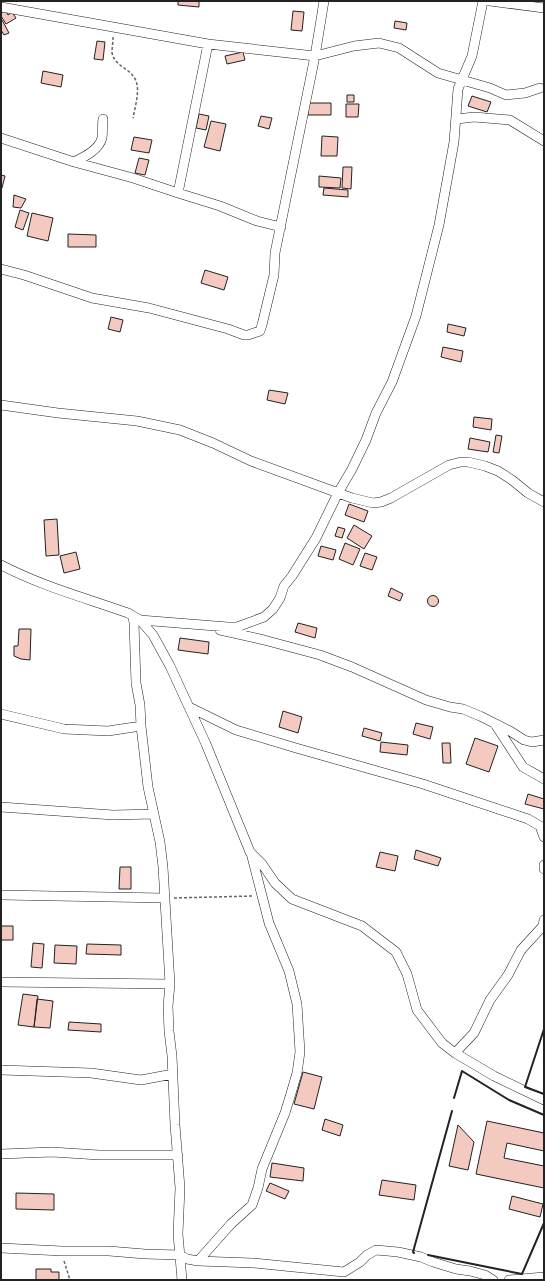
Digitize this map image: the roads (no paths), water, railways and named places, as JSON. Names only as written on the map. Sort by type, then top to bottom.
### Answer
[{"type":"street","points":[[1,269],[24,274],[92,298],[149,308],[228,330],[244,336],[260,331],[274,276],[275,253],[315,56],[324,1]]},
{"type":"street","points":[[140,620],[237,627],[264,618],[270,613],[280,598],[284,586],[300,565],[316,538],[366,440],[376,413],[392,382],[416,316],[439,225],[454,142],[457,119],[458,90],[472,56],[483,1]]},
{"type":"street","points":[[490,1],[544,8]]},
{"type":"street","points":[[1,7],[208,44],[315,56],[354,46],[379,43],[399,48],[438,73],[490,88],[506,95],[525,93],[540,88]]},
{"type":"street","points":[[178,193],[208,44]]},
{"type":"street","points":[[457,119],[474,117],[510,120],[544,141]]},
{"type":"street","points":[[74,162],[98,146],[102,140],[103,119]]},
{"type":"street","points":[[1,138],[74,162],[133,178],[220,206],[257,221],[281,228]]},
{"type":"street","points":[[1,405],[58,413],[137,421],[180,430],[213,443],[251,461],[338,493],[373,503],[381,502],[408,489],[449,465],[461,462],[468,462],[498,471],[528,493],[544,502]]},
{"type":"street","points":[[1,565],[50,585],[128,613],[140,620],[153,634],[206,744],[250,852],[270,923],[289,971],[297,1004],[300,1052],[297,1073],[284,1113],[262,1169],[258,1188],[252,1205],[231,1224],[198,1261]]},
{"type":"street","points":[[128,613],[133,618],[134,624],[136,683],[140,705],[148,787],[160,842],[170,984],[168,1006],[180,1188],[178,1234],[182,1280]]},
{"type":"street","points":[[198,625],[320,655],[352,667],[426,700],[450,708],[463,709],[480,716],[524,740],[532,742],[544,740]]},
{"type":"street","points":[[189,707],[236,730],[423,784],[528,819],[540,826],[544,837]]},
{"type":"street","points":[[1,714],[64,729],[108,732],[141,726]]},
{"type":"street","points":[[495,724],[523,768],[544,780]]},
{"type":"street","points":[[1,807],[113,815],[154,814]]},
{"type":"street","points":[[250,852],[262,864],[275,883],[292,899],[362,926],[396,952],[407,974],[417,1010],[442,1043],[455,1053],[494,1076],[544,1100]]},
{"type":"street","points":[[1,895],[164,898]]},
{"type":"street","points":[[455,1053],[474,1033],[490,1000],[508,975],[521,950],[543,926],[544,920]]},
{"type":"street","points":[[1,982],[170,984]]},
{"type":"street","points":[[1,1070],[91,1073],[141,1080],[173,1074]]},
{"type":"street","points":[[1,1154],[52,1152],[99,1155],[178,1155]]},
{"type":"street","points":[[1,1248],[62,1251],[109,1251],[180,1255],[187,1259],[198,1261],[253,1263],[344,1272],[376,1250],[421,1256],[433,1262],[456,1269],[477,1273],[493,1280]]},
{"type":"street","points":[[509,1280],[544,1277]]}]
